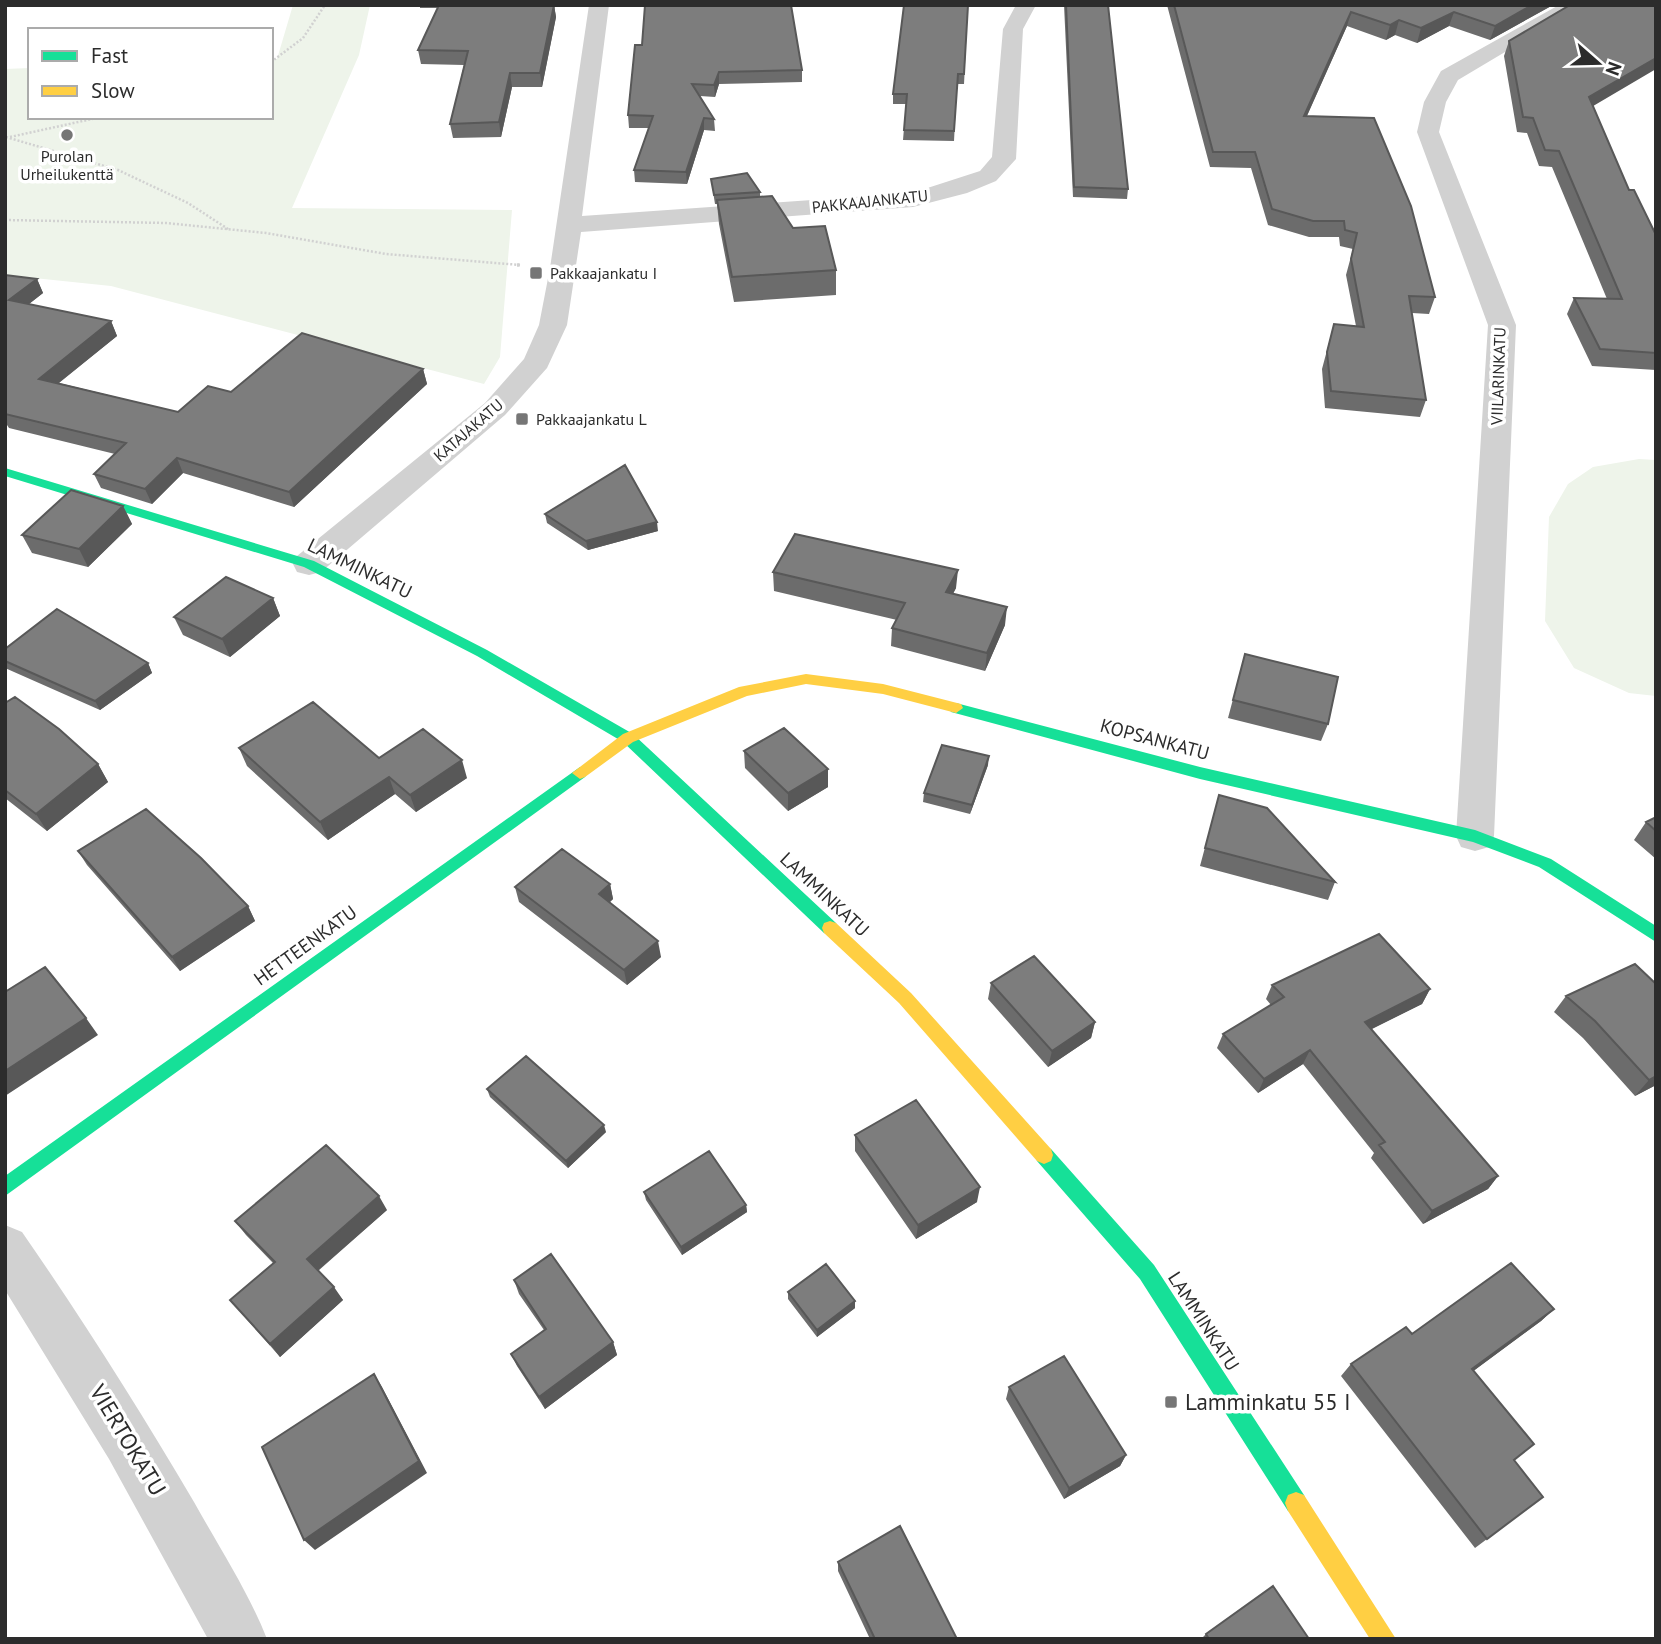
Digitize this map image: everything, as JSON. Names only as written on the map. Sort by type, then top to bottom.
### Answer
[{"type":"street","name":"KATAJAKATU","points":[[309,564],[495,409],[537,362],[553,325],[563,268],[599,5]]},
{"type":"street","name":"PAKKAAJANKATU","points":[[568,225],[914,200],[958,188],[988,176],[1004,159],[1013,29],[1026,5]]},
{"type":"street","name":"VIILARINKATU","points":[[1475,836],[1502,325],[1428,132],[1435,102],[1449,76],[1574,5]]},
{"type":"street","name":"LAMMINKATU","points":[[5,472],[309,564],[482,653],[628,738],[905,998],[1147,1272],[1384,1639]]},
{"type":"street","name":"KOPSANKATU","points":[[628,738],[744,691],[806,679],[883,689],[1200,773],[1475,836],[1545,863],[1656,935]]},
{"type":"street","name":"HETTEENKATU","points":[[5,1187],[628,738]]},
{"type":"street","name":"VIERTOKATU","points":[[5,1248],[67,1338],[172,1514],[239,1639]]},
{"type":"path","points":[[273,61],[293,48],[312,28],[325,5]]},
{"type":"path","points":[[6,137],[92,119]]},
{"type":"path","points":[[6,137],[118,170],[188,204],[229,229]]},
{"type":"path","points":[[5,220],[166,223],[266,233],[386,254],[563,268]]},
{"type":"shaded area","points":[[293,5],[370,5],[359,55],[292,208],[512,210],[500,357],[484,384],[111,286],[5,275],[5,69],[28,68],[28,119],[273,119],[273,59],[277,59]]},
{"type":"shaded area","points":[[1639,459],[1656,460],[1656,696],[1629,693],[1574,668],[1545,621],[1549,517],[1568,484],[1593,467]]},
{"type":"building","points":[[439,5],[554,5],[540,73],[510,73],[499,122],[450,124],[468,51],[418,50]]},
{"type":"building","points":[[645,5],[791,5],[802,70],[719,72],[714,85],[692,84],[714,119],[704,118],[686,172],[634,170],[653,116],[628,115],[635,45],[642,45]]},
{"type":"building","points":[[904,5],[968,5],[964,74],[958,74],[954,131],[904,130],[907,94],[893,94]]},
{"type":"building","points":[[1066,5],[1108,5],[1128,189],[1074,187]]},
{"type":"building","points":[[1174,5],[1532,5],[1495,26],[1454,12],[1421,28],[1399,20],[1390,25],[1351,12],[1304,116],[1374,118],[1411,206],[1435,297],[1409,296],[1426,400],[1331,391],[1327,352],[1334,324],[1364,327],[1351,259],[1357,233],[1345,230],[1344,221],[1313,221],[1272,209],[1255,152],[1213,152]]},
{"type":"building","points":[[1570,5],[1656,5],[1656,58],[1589,97],[1629,190],[1634,190],[1656,235],[1656,353],[1600,349],[1574,298],[1622,299],[1559,151],[1545,150],[1533,118],[1523,117],[1509,41]]},
{"type":"building","points":[[747,173],[760,192],[714,195],[711,179]]},
{"type":"building","points":[[772,196],[793,228],[825,226],[836,270],[732,277],[717,200]]},
{"type":"building","points":[[5,275],[37,279],[9,300],[111,321],[39,379],[178,412],[208,386],[231,392],[302,333],[423,369],[289,492],[177,458],[145,489],[94,474],[126,443],[5,414]]},
{"type":"building","points":[[625,465],[657,522],[586,541],[545,514]]},
{"type":"building","points":[[71,490],[123,506],[79,549],[22,535]]},
{"type":"building","points":[[795,534],[958,570],[946,592],[1007,607],[987,653],[892,628],[905,603],[773,572]]},
{"type":"building","points":[[226,577],[273,598],[222,639],[174,617]]},
{"type":"building","points":[[57,609],[148,663],[95,701],[5,661],[5,649]]},
{"type":"building","points":[[1245,654],[1338,677],[1328,724],[1233,700]]},
{"type":"building","points":[[15,697],[59,729],[98,764],[36,814],[5,790],[5,703]]},
{"type":"building","points":[[313,702],[379,758],[423,729],[462,760],[410,795],[389,777],[320,822],[239,748]]},
{"type":"building","points":[[784,728],[828,769],[788,793],[744,751]]},
{"type":"building","points":[[942,745],[989,756],[972,805],[924,793]]},
{"type":"building","points":[[1219,795],[1267,808],[1335,882],[1205,848]]},
{"type":"building","points":[[146,809],[201,858],[248,906],[172,957],[78,851]]},
{"type":"building","points":[[1656,817],[1656,831],[1646,822]]},
{"type":"building","points":[[562,849],[610,884],[599,894],[658,941],[624,970],[515,887]]},
{"type":"building","points":[[1379,934],[1430,989],[1365,1022],[1498,1176],[1432,1211],[1379,1145],[1385,1142],[1310,1050],[1264,1079],[1223,1034],[1284,997],[1272,985]]},
{"type":"building","points":[[1034,956],[1095,1022],[1052,1051],[991,983]]},
{"type":"building","points":[[1635,964],[1656,984],[1656,1076],[1649,1080],[1595,1021],[1566,996]]},
{"type":"building","points":[[45,967],[86,1018],[5,1071],[5,992]]},
{"type":"building","points":[[526,1056],[604,1125],[566,1161],[487,1089]]},
{"type":"building","points":[[916,1100],[980,1187],[918,1225],[855,1135]]},
{"type":"building","points":[[326,1145],[379,1196],[307,1259],[334,1287],[270,1344],[230,1300],[275,1262],[235,1221]]},
{"type":"building","points":[[709,1151],[746,1205],[681,1247],[644,1192]]},
{"type":"building","points":[[551,1254],[613,1342],[539,1397],[511,1354],[546,1329],[514,1280]]},
{"type":"building","points":[[1511,1263],[1554,1309],[1472,1369],[1534,1444],[1514,1460],[1543,1497],[1487,1539],[1351,1364],[1406,1327],[1412,1334]]},
{"type":"building","points":[[826,1264],[855,1301],[817,1330],[788,1292]]},
{"type":"building","points":[[1064,1356],[1126,1455],[1069,1488],[1009,1387]]},
{"type":"building","points":[[374,1374],[419,1461],[304,1540],[262,1447]]},
{"type":"building","points":[[900,1526],[957,1639],[875,1639],[838,1562]]},
{"type":"building","points":[[1273,1586],[1309,1639],[1209,1639],[1206,1634]]},
{"type":"traffic: fast","points":[[5,472],[309,564],[482,653],[628,738],[830,928]]},
{"type":"traffic: fast","points":[[956,708],[1200,773],[1475,836],[1545,863],[1656,935]]},
{"type":"traffic: fast","points":[[5,1187],[580,773]]},
{"type":"traffic: fast","points":[[1044,1155],[1147,1272],[1296,1503]]},
{"type":"traffic: slow","points":[[580,773],[628,738],[744,691],[806,679],[883,689],[956,708]]},
{"type":"traffic: slow","points":[[830,928],[905,998],[1044,1155]]},
{"type":"traffic: slow","points":[[1296,1503],[1384,1639]]},
{"type":"place","name":"Purolan Urheilukenttä","points":[[67,135]]},
{"type":"place","name":"Pakkaajankatu I","points":[[536,273]]},
{"type":"place","name":"Pakkaajankatu L","points":[[522,419]]},
{"type":"place","name":"Lamminkatu 55 I","points":[[1171,1402]]}]
